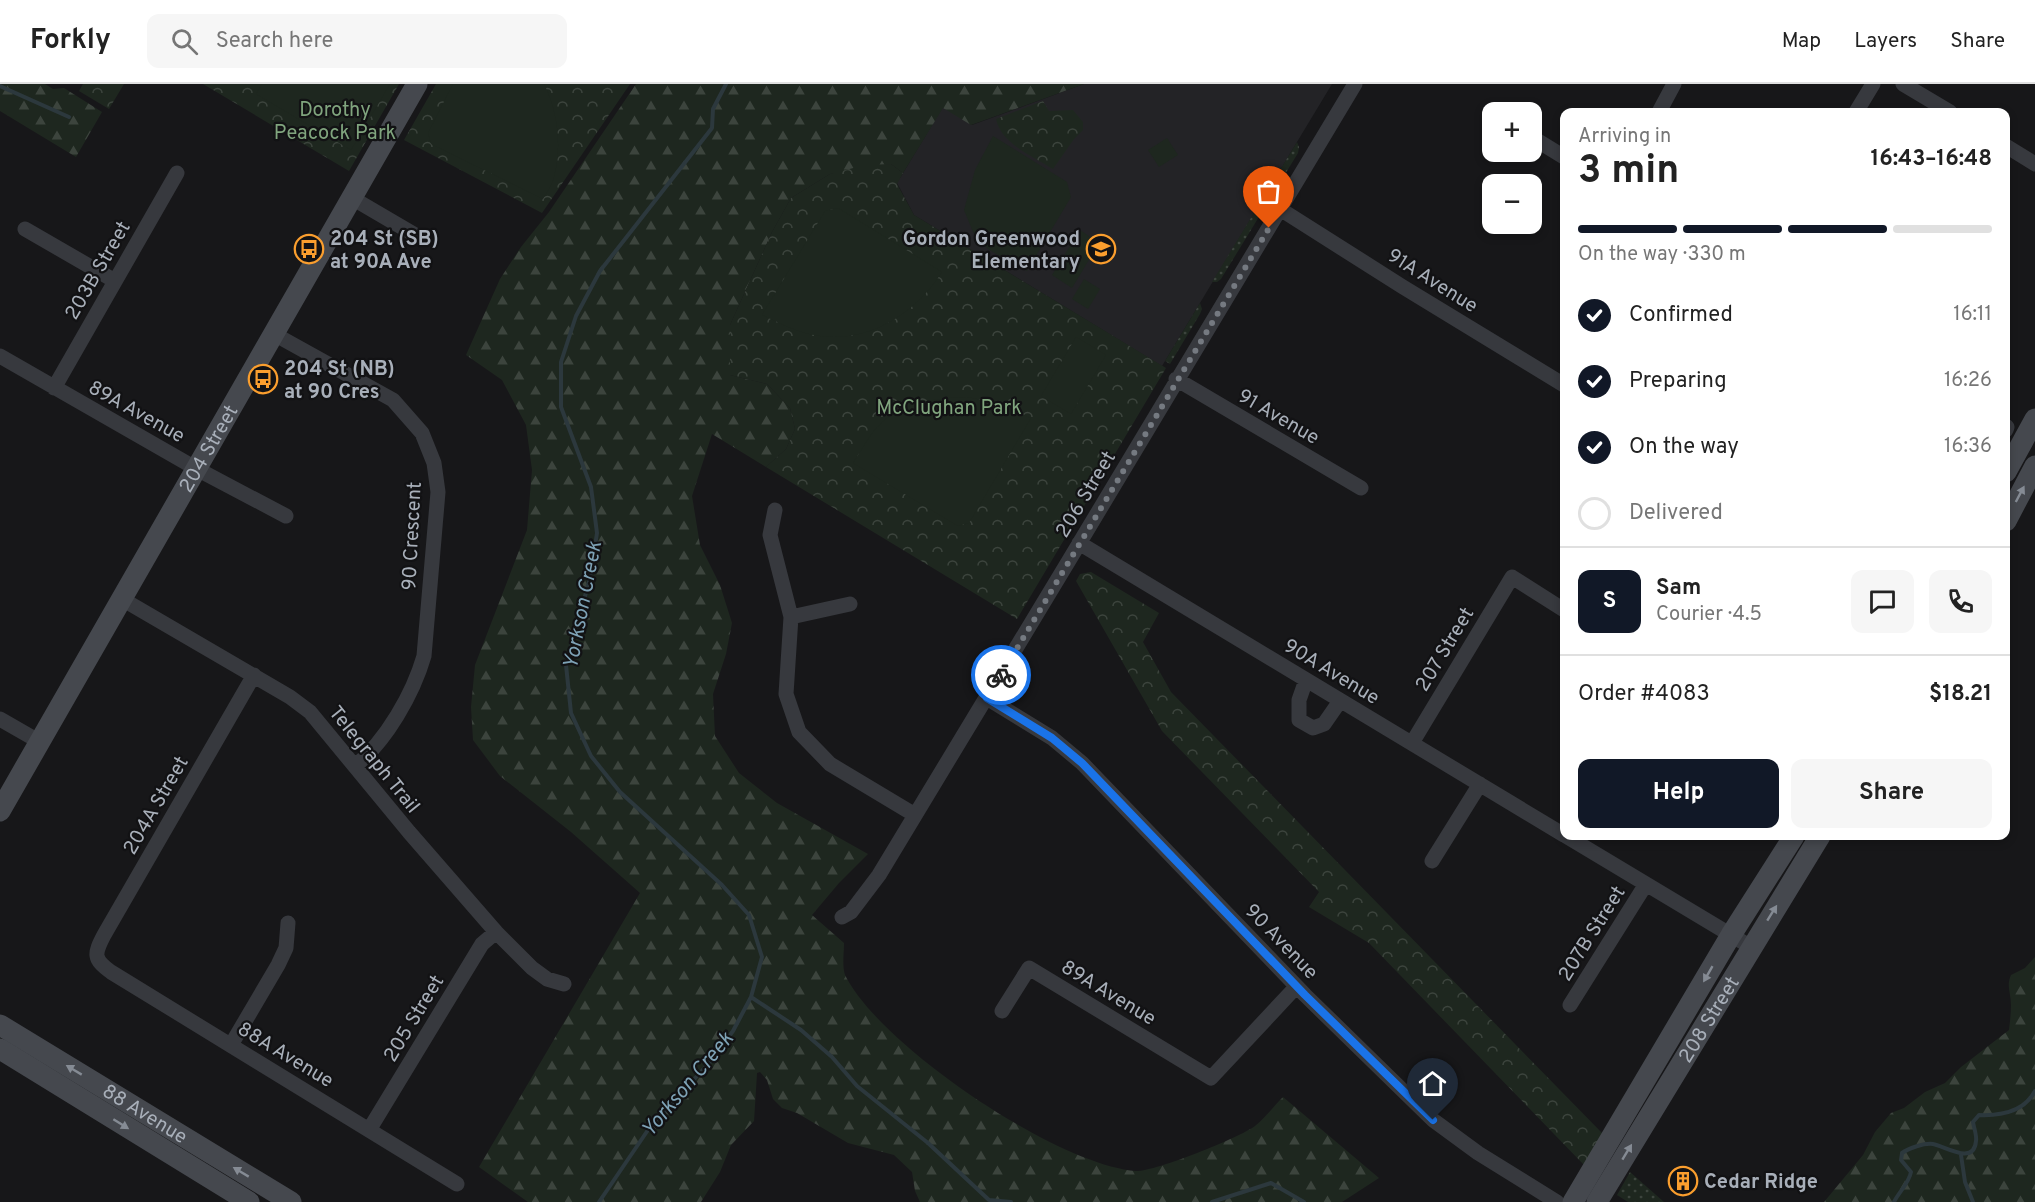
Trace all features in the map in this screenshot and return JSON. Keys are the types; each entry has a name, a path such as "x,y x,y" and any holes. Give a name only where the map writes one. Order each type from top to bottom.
{"main road":[{"name":"204 Street","path":"0,811 417,84"},
{"path":"2010,465 2035,419"},
{"path":"2010,513 2035,466"},
{"name":"208 Street","path":"1573,1202 1731,935 1791,840"},
{"name":"208 Street","path":"1597,1202 1818,840"},
{"name":"88 Avenue","path":"0,1024 291,1202"},
{"name":"88 Avenue","path":"0,1049 249,1202"}],"street":[{"name":"206 Street","path":"842,917 851,912 873,884 1355,84"},
{"path":"1661,108 1674,84"},
{"path":"1858,108 1873,84"},
{"path":"1903,84 1943,108"},
{"path":"1542,143 1560,155"},
{"path":"2010,148 2035,164"},
{"name":"203B Street","path":"54,388 177,173"},
{"path":"352,198 422,239"},
{"name":"91A Avenue","path":"1280,209 1402,287 1560,383"},
{"path":"26,229 115,281"},
{"name":"90 Crescent","path":"274,334 393,399 423,433 434,463 438,492 424,656 418,676 379,744 355,766"},
{"name":"89A Avenue","path":"0,356 196,468 286,516"},
{"name":"91 Avenue","path":"1176,379 1361,488"},
{"path":"775,510 770,536 791,617 786,694 799,732 830,764 915,815"},
{"name":"90A Avenue","path":"1079,543 1560,832"},
{"name":"207 Street","path":"1412,743 1512,577 1560,607"},
{"name":"Telegraph Trail","path":"122,599 254,675 310,712 409,832 496,932 532,968 547,979 564,984"},
{"path":"791,617 850,604"},
{"name":"204A Street","path":"96,957 96,951 104,935 254,675"},
{"path":"1306,680 1299,700 1299,720 1313,728 1324,724 1340,701"},
{"name":"90 Avenue","path":"987,698 1052,738 1077,758 1296,987 1441,1127 1557,1202"},
{"path":"0,719 40,742"},
{"path":"1432,861 1480,784"},
{"name":"90A Avenue","path":"1573,840 1751,947"},
{"name":"207B Street","path":"1570,1005 1646,884"},
{"path":"231,1045 286,948 288,923"},
{"name":"205 Street","path":"369,1130 482,944 496,932"},
{"name":"88A Avenue","path":"96,957 101,965 111,972 457,1184"},
{"name":"89A Avenue","path":"1002,1011 1029,968 1211,1078 1296,987"}],"shaded area":[{"name":"Gordon Greenwood Elementary","path":"1084,84 1332,84 1162,366 914,215 897,183 943,107 972,125"}],"green space":[{"path":"0,84 45,84 53,89 64,88 102,112 76,157 0,111"},
{"path":"83,84 124,84 109,109 79,91"},
{"name":"Dorothy Peacock Park","path":"203,84 399,84 349,171"},
{"path":"262,84 390,84 351,150 256,94"},
{"path":"436,84 630,84 542,213 404,140"},
{"path":"453,84 544,84 553,106 558,154 551,186 543,199 431,144 428,133"},
{"path":"636,84 1084,84 971,125 943,108 903,173 891,164 830,174 791,198 772,232 730,325 730,375 767,384 790,408 795,429 786,449 766,467 712,434 692,496 700,545 720,585 732,623 726,654 713,694 715,736 739,773 777,803 868,854 812,915 844,943 845,975 864,1004 894,1035 932,1067 974,1097 1018,1125 1062,1148 1102,1164 1136,1171 1177,1160 1215,1146 1246,1131 1259,1123 1283,1097 1379,1178 1342,1202 920,1202 915,1191 912,1172 894,1155 848,1143 797,1113 782,1108 773,1099 767,1080 760,1072 757,1073 754,1121 731,1145 720,1172 701,1202 528,1202 479,1167 640,893 571,832 500,776 473,740 471,707 475,665 527,530 532,470 526,425 502,380 466,355 500,279 521,247 549,212"},
{"path":"1043,101 1049,111 1073,110 1083,122 1083,130 1053,169 1027,154 1004,136 996,119"},
{"path":"993,136 1067,182 1071,197 1027,271 991,251 976,239 964,210 975,170"},
{"path":"1167,138 1178,155 1159,167 1148,150"},
{"path":"1297,142 1298,153 1221,279 1212,282"},
{"name":"McClughan Park","path":"891,164 903,173 897,184 914,215 1166,368 1017,619 766,467 786,449 795,429 790,408 767,384 730,375 730,325 772,232 791,198 830,174 865,165"},
{"path":"838,208 942,272 917,302 902,314 867,332 829,337 809,334 762,315 825,211"},
{"path":"1080,230 1099,243 1072,288 1052,275"},
{"path":"1084,279 1100,289 1088,309 1072,299"},
{"path":"1200,303 1202,309 1200,314 1170,364 1165,361"},
{"path":"1076,337 1106,355 1071,414 1041,396"},
{"path":"967,397 997,403 1031,418 969,523 958,526 853,463 877,428 896,412 915,404 946,398"},
{"path":"1091,572 1159,613 1143,642 1171,692 1603,1134 1584,1165 1369,943 1309,907 1319,892 1162,731 1076,581 1080,574"},
{"path":"2035,957 2035,1202 1824,1202 1863,1155 1875,1132 1891,1113 1904,1108 1925,1092 1945,1083 1961,1067 2009,1030 2011,975 2025,968"},
{"path":"1630,1172 1664,1202 1628,1202 1617,1195"}],"waterway":[{"name":"Yorkson Creek","path":"599,1202 650,1127 710,1062 733,1031 751,997 762,957 749,915 722,885 620,792 591,756 571,713 566,665 590,578 597,533 591,487 561,407 561,362 576,316 600,271 712,128 713,109 726,84"},
{"path":"0,86 69,117"},
{"path":"751,997 801,1030 832,1057 857,1086 928,1143 989,1200 1011,1202"},
{"path":"1894,1202 1911,1172 1901,1160 1902,1153 1917,1146 1929,1144 1958,1153 1970,1152 1974,1148 1976,1139 1973,1122 1979,1115 1995,1115 2011,1111 2025,1104 2035,1091"},
{"path":"1961,1155 1965,1182 1973,1202"},
{"path":"1212,1202 1271,1183 1304,1202"}],"way so far":[{"path":"1001,675 1176,379 1269,228"}],"place":[{"name":"204 St (SB) at 90A Ave","path":"309,249"},
{"name":"Gordon Greenwood Elementary","path":"1101,249"},
{"name":"204 St (NB) at 90 Cres","path":"263,379"},
{"name":"Cedar Ridge","path":"1683,1181"}],"route":[{"path":"1001,675 987,698 1052,738 1082,763 1305,995 1433,1120"}]}
